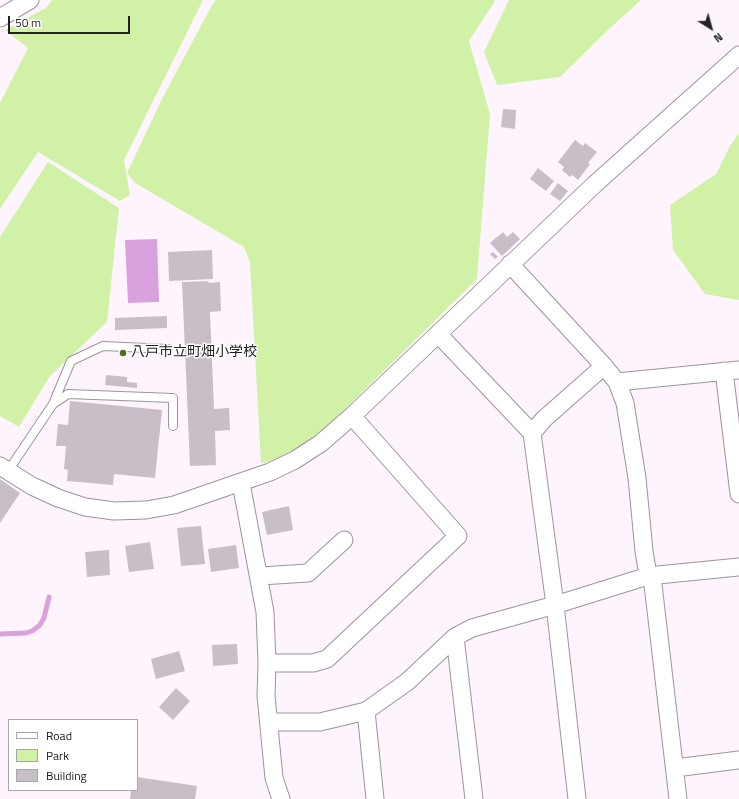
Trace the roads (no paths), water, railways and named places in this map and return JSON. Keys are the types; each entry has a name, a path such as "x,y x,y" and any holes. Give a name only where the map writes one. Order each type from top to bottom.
{"street":[{"path":"0,18 30,0"},
{"path":"4,468 32,486 58,498 85,507 114,511 146,510 174,505 241,483 270,472 295,460 321,443 352,416 595,184 739,54"},
{"path":"510,264 604,366 617,382 626,403 637,478 644,551 650,576 678,799"},
{"path":"438,334 532,433 555,605 577,799"},
{"path":"532,433 544,419 604,366"},
{"path":"617,382 732,370 739,494"},
{"path":"267,663 313,663 327,658 458,536 352,416"},
{"path":"241,483 260,576 265,612 267,663 266,696 274,778 281,799"},
{"path":"260,576 308,573 344,540"},
{"path":"269,722 320,722 366,711 408,682 455,637 472,628 650,576 739,567"},
{"path":"455,637 474,799"},
{"path":"366,711 375,799"},
{"path":"675,768 739,760"}],"lane":[{"path":"4,468 53,404 71,361 103,346 168,349"},
{"path":"53,404 68,394 173,398 172,426"}],"waterway":[{"path":"0,634 26,633 39,626 44,618 49,597"}],"place":[{"name":"八戸市立町畑小学校","path":"123,353"}]}
